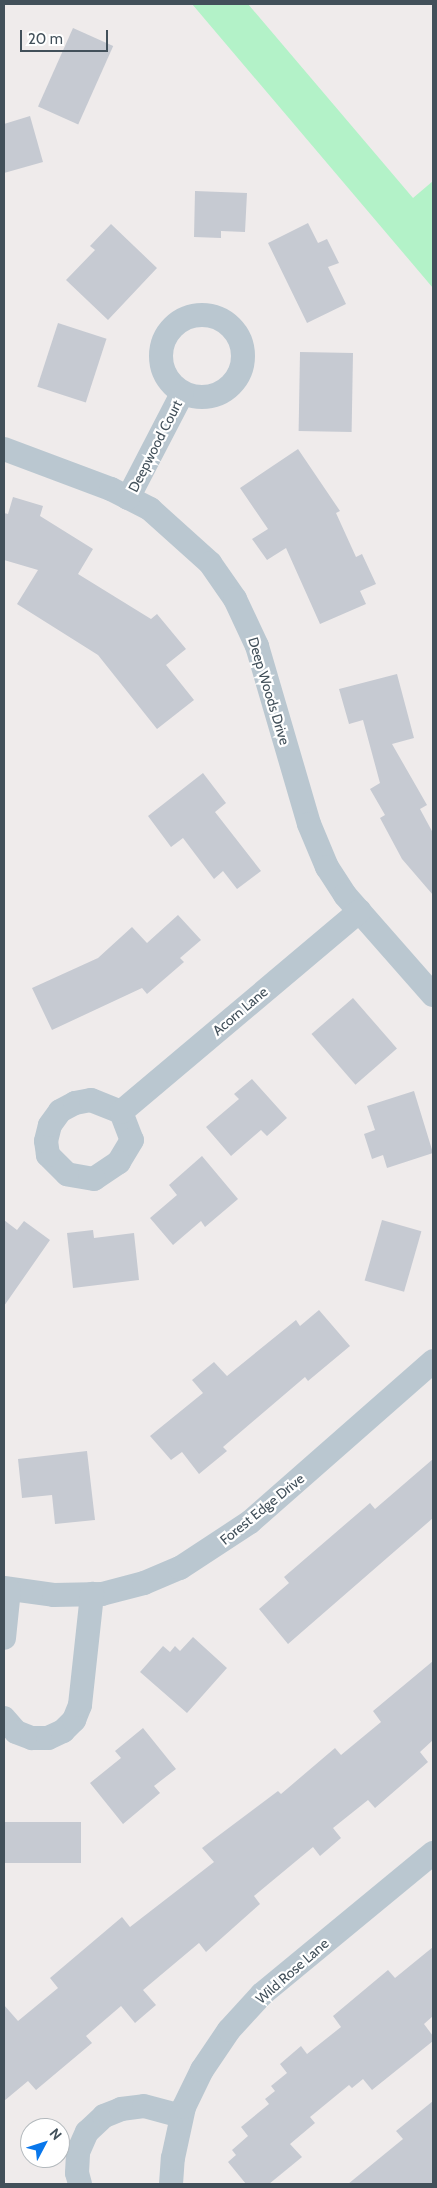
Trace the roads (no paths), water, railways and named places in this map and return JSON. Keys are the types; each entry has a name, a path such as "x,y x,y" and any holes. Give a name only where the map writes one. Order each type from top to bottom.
{"street":[{"name":"Deepwood Court","path":"128,498 182,394"},
{"name":"Deep Woods Drive","path":"4,449 128,498 150,510 181,534 210,563 235,599 257,646 309,824 327,866 360,912 433,995"},
{"name":"Acorn Lane","path":"121,1112 360,912"},
{"name":"Forest Edge Drive","path":"6,1589 54,1595 92,1594 144,1583 209,1551 250,1522 433,1361"},
{"path":"4,1638 6,1589"},
{"path":"4,1718 16,1732 32,1738 48,1738 63,1731 74,1720 80,1705 92,1594"},
{"name":"Wild Rose Lane","path":"171,2184 181,2116 202,2070 229,2030 262,1994 433,1853"},
{"path":"80,2184 77,2173 78,2152 87,2132 104,2116 121,2109 144,2106 181,2116"}]}
